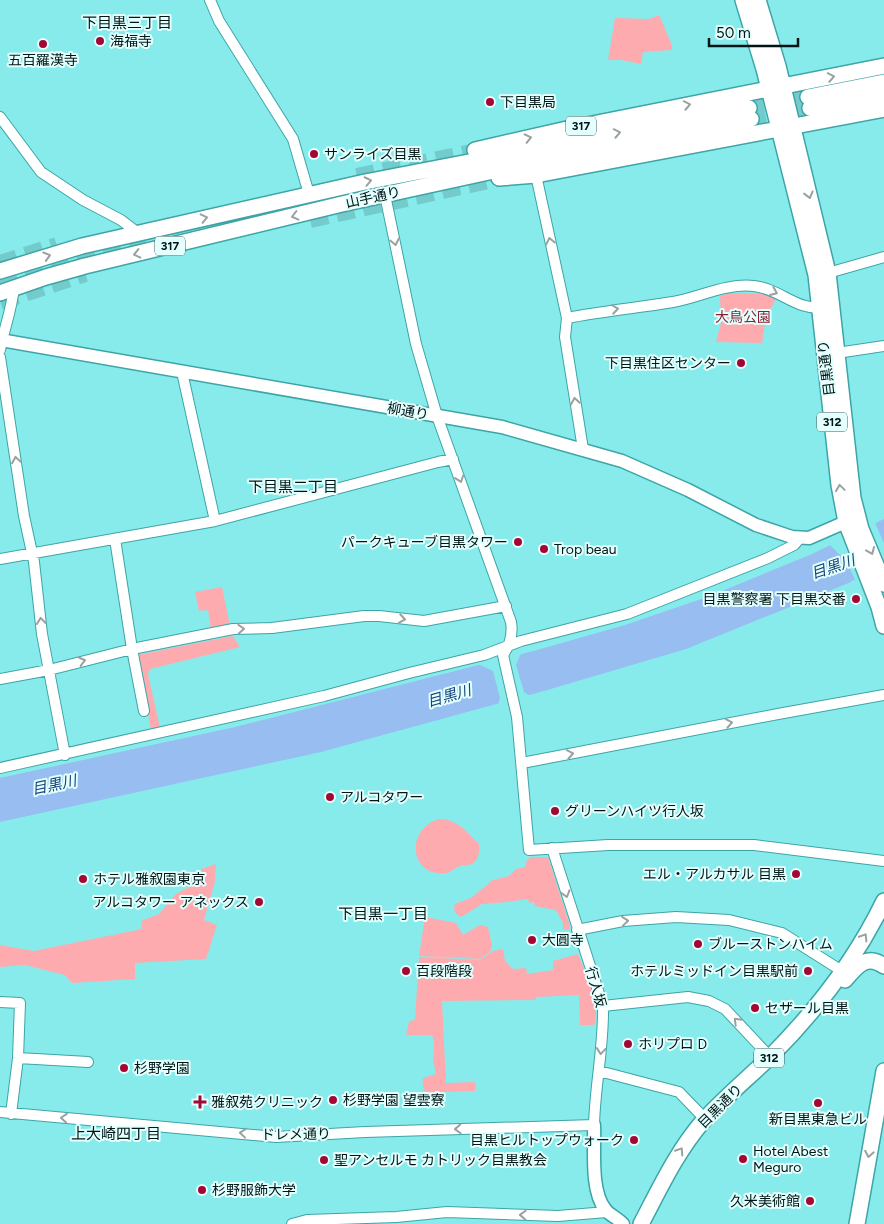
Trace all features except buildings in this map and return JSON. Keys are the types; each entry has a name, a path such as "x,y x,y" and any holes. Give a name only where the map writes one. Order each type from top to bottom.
{"main road":[{"name":"312","path":"743,0 764,69 776,87"},
{"name":"312","path":"758,0 775,55 776,87 786,128"},
{"name":"317","path":"397,175 459,154 549,133 884,66"},
{"path":"884,82 809,102 884,94"},
{"name":"317","path":"432,184 536,175 884,109"},
{"name":"山手通り","path":"0,271 82,246 397,175 750,113 432,184 85,266 0,293"},
{"name":"目黒通り","path":"786,128 797,148 828,273 825,308 839,485 877,579 884,626"},
{"name":"目黒通り","path":"786,128 788,166 837,353 854,526"},
{"name":"目黒通り","path":"640,1224 676,1158 705,1119 803,1023 842,971 875,920 884,901"},
{"path":"828,992 843,983 858,965 875,960 884,966"},
{"path":"857,1224 884,1071"}],"street":[{"path":"210,0 219,21 293,139 309,194"},
{"path":"0,116 41,172 83,200 121,220 138,233"},
{"path":"536,175 567,318 565,337 583,449"},
{"path":"385,195 416,344 437,416 506,606 512,630 506,651 522,763 529,850 608,845 754,845 884,861"},
{"path":"828,273 884,257"},
{"path":"567,318 673,302 727,287 753,286 768,289 795,303 825,308"},
{"path":"1,343 13,303 14,287"},
{"name":"柳通り","path":"1,343 182,372 502,428 622,461 688,490 756,525 781,535 800,538"},
{"path":"837,353 884,346"},
{"path":"0,357 24,516 32,554 42,634 65,755"},
{"path":"182,372 215,521"},
{"path":"0,559 215,521 453,459"},
{"path":"0,768 324,696 506,651 521,641 627,614 768,558 794,545 800,538 809,538 854,526"},
{"path":"115,539 132,649 144,711"},
{"path":"0,679 49,670 132,649 233,629 272,628 364,616 424,621 506,606"},
{"path":"522,763 778,714 884,696"},
{"name":"行人坂","path":"552,848 603,1006 604,1022 595,1098 594,1125"},
{"path":"577,930 623,921 676,916 729,920 782,932 842,971"},
{"path":"603,1006 688,997 709,1001 725,1009 770,1057"},
{"path":"0,1002 20,1003 18,1058 12,1114"},
{"path":"18,1058 88,1062"},
{"path":"599,1071 679,1092 705,1119"},
{"name":"ドレメ通り","path":"0,1112 224,1131 268,1137 594,1125"},
{"path":"594,1125 596,1188 599,1201 607,1212 617,1217 623,1224"},
{"path":"292,1224 307,1220 396,1217 447,1212 558,1216 607,1212"}],"green space":[{"path":"659,15 672,45 672,50 643,52 641,64 621,60 608,60 615,18 649,19"},
{"name":"大鳥公園","path":"730,293 769,294 776,299 766,317 762,343 716,342 721,323 720,296"},
{"path":"222,587 230,626 211,630 208,610 199,611 195,592"},
{"path":"233,636 240,647 150,669 148,674 160,728 151,730 137,655"},
{"path":"439,819 457,824 479,844 479,854 474,863 462,865 446,873 434,872 425,868 419,861 416,852 416,842 420,833 428,825"},
{"path":"530,857 548,857 570,926 569,930 563,929 563,923 556,910 535,906 534,902 529,903 528,899 482,904 461,917 456,913 454,910 455,904 471,898 493,880 509,876 516,869 525,867"},
{"path":"216,864 215,881 204,920 217,925 206,959 135,963 135,979 72,983 65,975 25,965 0,967 0,945 34,951 142,929 141,921 159,914 176,894 202,880 201,869"},
{"path":"425,917 456,923 463,935 480,925 488,927 492,946 490,952 480,959 419,956"},
{"path":"503,949 505,961 513,969 526,968 527,974 553,970 553,961 578,954 594,1000 596,1018 594,1025 580,1025 579,995 536,997 535,1000 442,1001 446,1083 474,1082 476,1084 475,1091 444,1092 430,1096 424,1090 423,1078 436,1074 433,1060 433,1037 431,1035 406,1035 409,1022 415,1019 419,957 480,960 493,951"}],"water":[{"name":"目黒川","path":"884,519 884,571 873,576 851,581 686,649 544,691 321,752 0,822 0,778 235,727 537,650 625,625 710,596 812,554"}],"pier":[{"path":"875,523 884,543 884,573 856,582 847,562 828,543"},
{"path":"522,651 516,665 524,692 530,696 498,704 500,698 493,671 476,663"}],"tunnel":[{"path":"784,93 884,74"},
{"path":"749,108 808,97"},
{"path":"751,119 810,108"},
{"path":"357,177 491,149"},
{"path":"310,219 502,177"},
{"path":"0,283 49,265 145,239"},
{"path":"0,264 57,246"},
{"path":"0,301 85,273"}],"place":[{"name":"海福寺","path":"100,41"},
{"name":"五百羅漢寺","path":"43,44"},
{"name":"下目黒局","path":"490,102"},
{"name":"サンライズ目黒","path":"314,154"},
{"name":"下目黒住区センター","path":"741,363"},
{"name":"パークキューブ目黒タワー","path":"518,542"},
{"name":"Trop beau","path":"544,549"},
{"name":"目黒警察署 下目黒交番","path":"856,599"},
{"name":"アルコタワー","path":"330,797"},
{"name":"グリーンハイツ行人坂","path":"555,811"},
{"name":"エル・アルカサル 目黒","path":"796,874"},
{"name":"ホテル雅叙園東京","path":"83,879"},
{"name":"アルコタワー アネックス","path":"259,902"},
{"name":"大圓寺","path":"532,940"},
{"name":"ブルーストンハイム","path":"698,944"},
{"name":"百段階段","path":"406,971"},
{"name":"ホテルミッドイン目黒駅前","path":"808,971"},
{"name":"セザール目黒","path":"755,1008"},
{"name":"ホリプロ D","path":"628,1044"},
{"name":"杉野学園","path":"124,1068"},
{"name":"杉野学園 望雲寮","path":"333,1100"},
{"name":"雅叙苑クリニック","path":"200,1102"},
{"name":"新目黒東急ビル","path":"818,1103"},
{"name":"目黒ヒルトップウォーク","path":"634,1140"},
{"name":"Hotel Abest Meguro","path":"743,1159"},
{"name":"聖アンセルモ カトリック目黒教会","path":"324,1160"},
{"name":"杉野服飾大学","path":"202,1190"},
{"name":"久米美術館","path":"810,1201"}],"district":[{"name":"下目黒三丁目","path":"127,23"},
{"name":"下目黒二丁目","path":"293,487"},
{"name":"下目黒一丁目","path":"383,914"},
{"name":"上大崎四丁目","path":"116,1134"}]}
